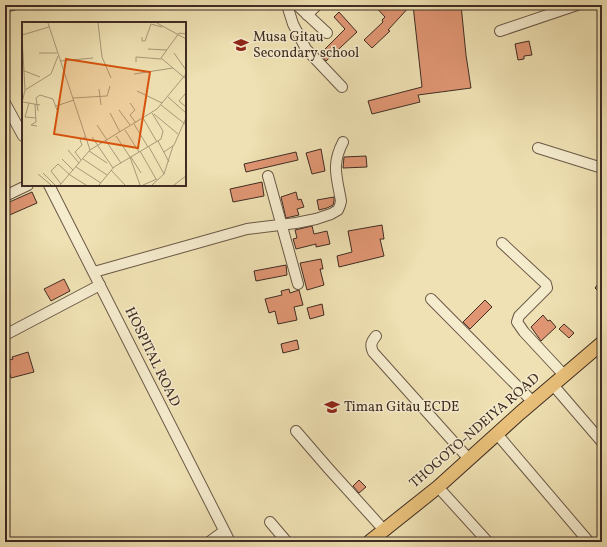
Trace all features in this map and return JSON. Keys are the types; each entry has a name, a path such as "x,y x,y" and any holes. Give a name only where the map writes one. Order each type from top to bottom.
{"main road":[{"name":"THOGOTO-NDEIYA ROAD","path":"376,538 602,343"}],"street":[{"path":"5,7 13,5"},
{"path":"287,5 306,49 342,87"},
{"path":"297,5 327,33"},
{"path":"307,15 317,5"},
{"path":"500,30 577,5"},
{"path":"5,103 22,134"},
{"path":"94,272 247,229 316,219 331,214 338,210 341,201 336,171 336,160 337,153 343,142"},
{"path":"538,148 602,168"},
{"path":"268,176 298,284"},
{"path":"5,196 26,186"},
{"name":"HOSPITAL ROAD","path":"50,186 230,542"},
{"path":"502,243 545,282 547,286 547,288 519,316 517,322 524,332 564,375"},
{"path":"5,335 100,285"},
{"path":"431,299 533,402"},
{"path":"376,336 371,342 373,352 468,458"},
{"path":"553,385 602,442"},
{"path":"296,431 328,468 376,538"},
{"path":"497,434 589,542"},
{"path":"438,486 488,542"},
{"path":"270,522 286,542"},
{"path":"209,542 224,531"}],"building":[{"path":"374,5 411,5 388,30 390,31 372,48 364,40 383,22 382,20 385,17"},
{"path":"413,5 461,5 471,88 418,95 420,102 372,114 368,101 422,87"},
{"path":"339,12 357,32 326,61 320,54 345,29 334,17"},
{"path":"529,41 532,55 524,56 524,59 518,60 515,44"},
{"path":"321,149 325,171 312,174 306,153"},
{"path":"296,152 298,160 246,172 244,164"},
{"path":"366,156 367,167 343,168 344,157"},
{"path":"262,182 264,196 233,202 230,189"},
{"path":"32,192 37,203 5,217 5,204"},
{"path":"296,192 298,200 301,199 304,207 297,209 299,215 286,218 281,197"},
{"path":"334,197 333,205 319,210 317,200"},
{"path":"382,225 384,239 380,239 384,256 339,267 337,256 352,252 348,231"},
{"path":"312,226 314,234 327,231 330,244 316,247 316,244 296,249 293,239 297,238 295,230"},
{"path":"321,259 323,269 320,269 324,285 307,290 300,263"},
{"path":"286,265 287,275 256,281 254,271"},
{"path":"64,279 70,291 51,301 44,289"},
{"path":"602,279 602,294 595,288"},
{"path":"289,289 290,293 299,290 303,305 294,307 297,320 278,324 275,311 269,313 265,299 282,295 281,291"},
{"path":"485,300 492,307 470,329 463,322"},
{"path":"322,304 324,315 310,319 307,308"},
{"path":"543,315 556,327 541,341 531,327"},
{"path":"564,324 574,333 569,338 559,329"},
{"path":"297,340 299,349 283,353 281,344"},
{"path":"28,352 34,372 11,378 6,361 13,359 12,357"},
{"path":"359,480 366,487 359,493 353,486"}],"place":[{"name":"Musa Gitau Secondary school","path":"241,45"},
{"name":"Timan Gitau ECDE","path":"332,407"}]}
